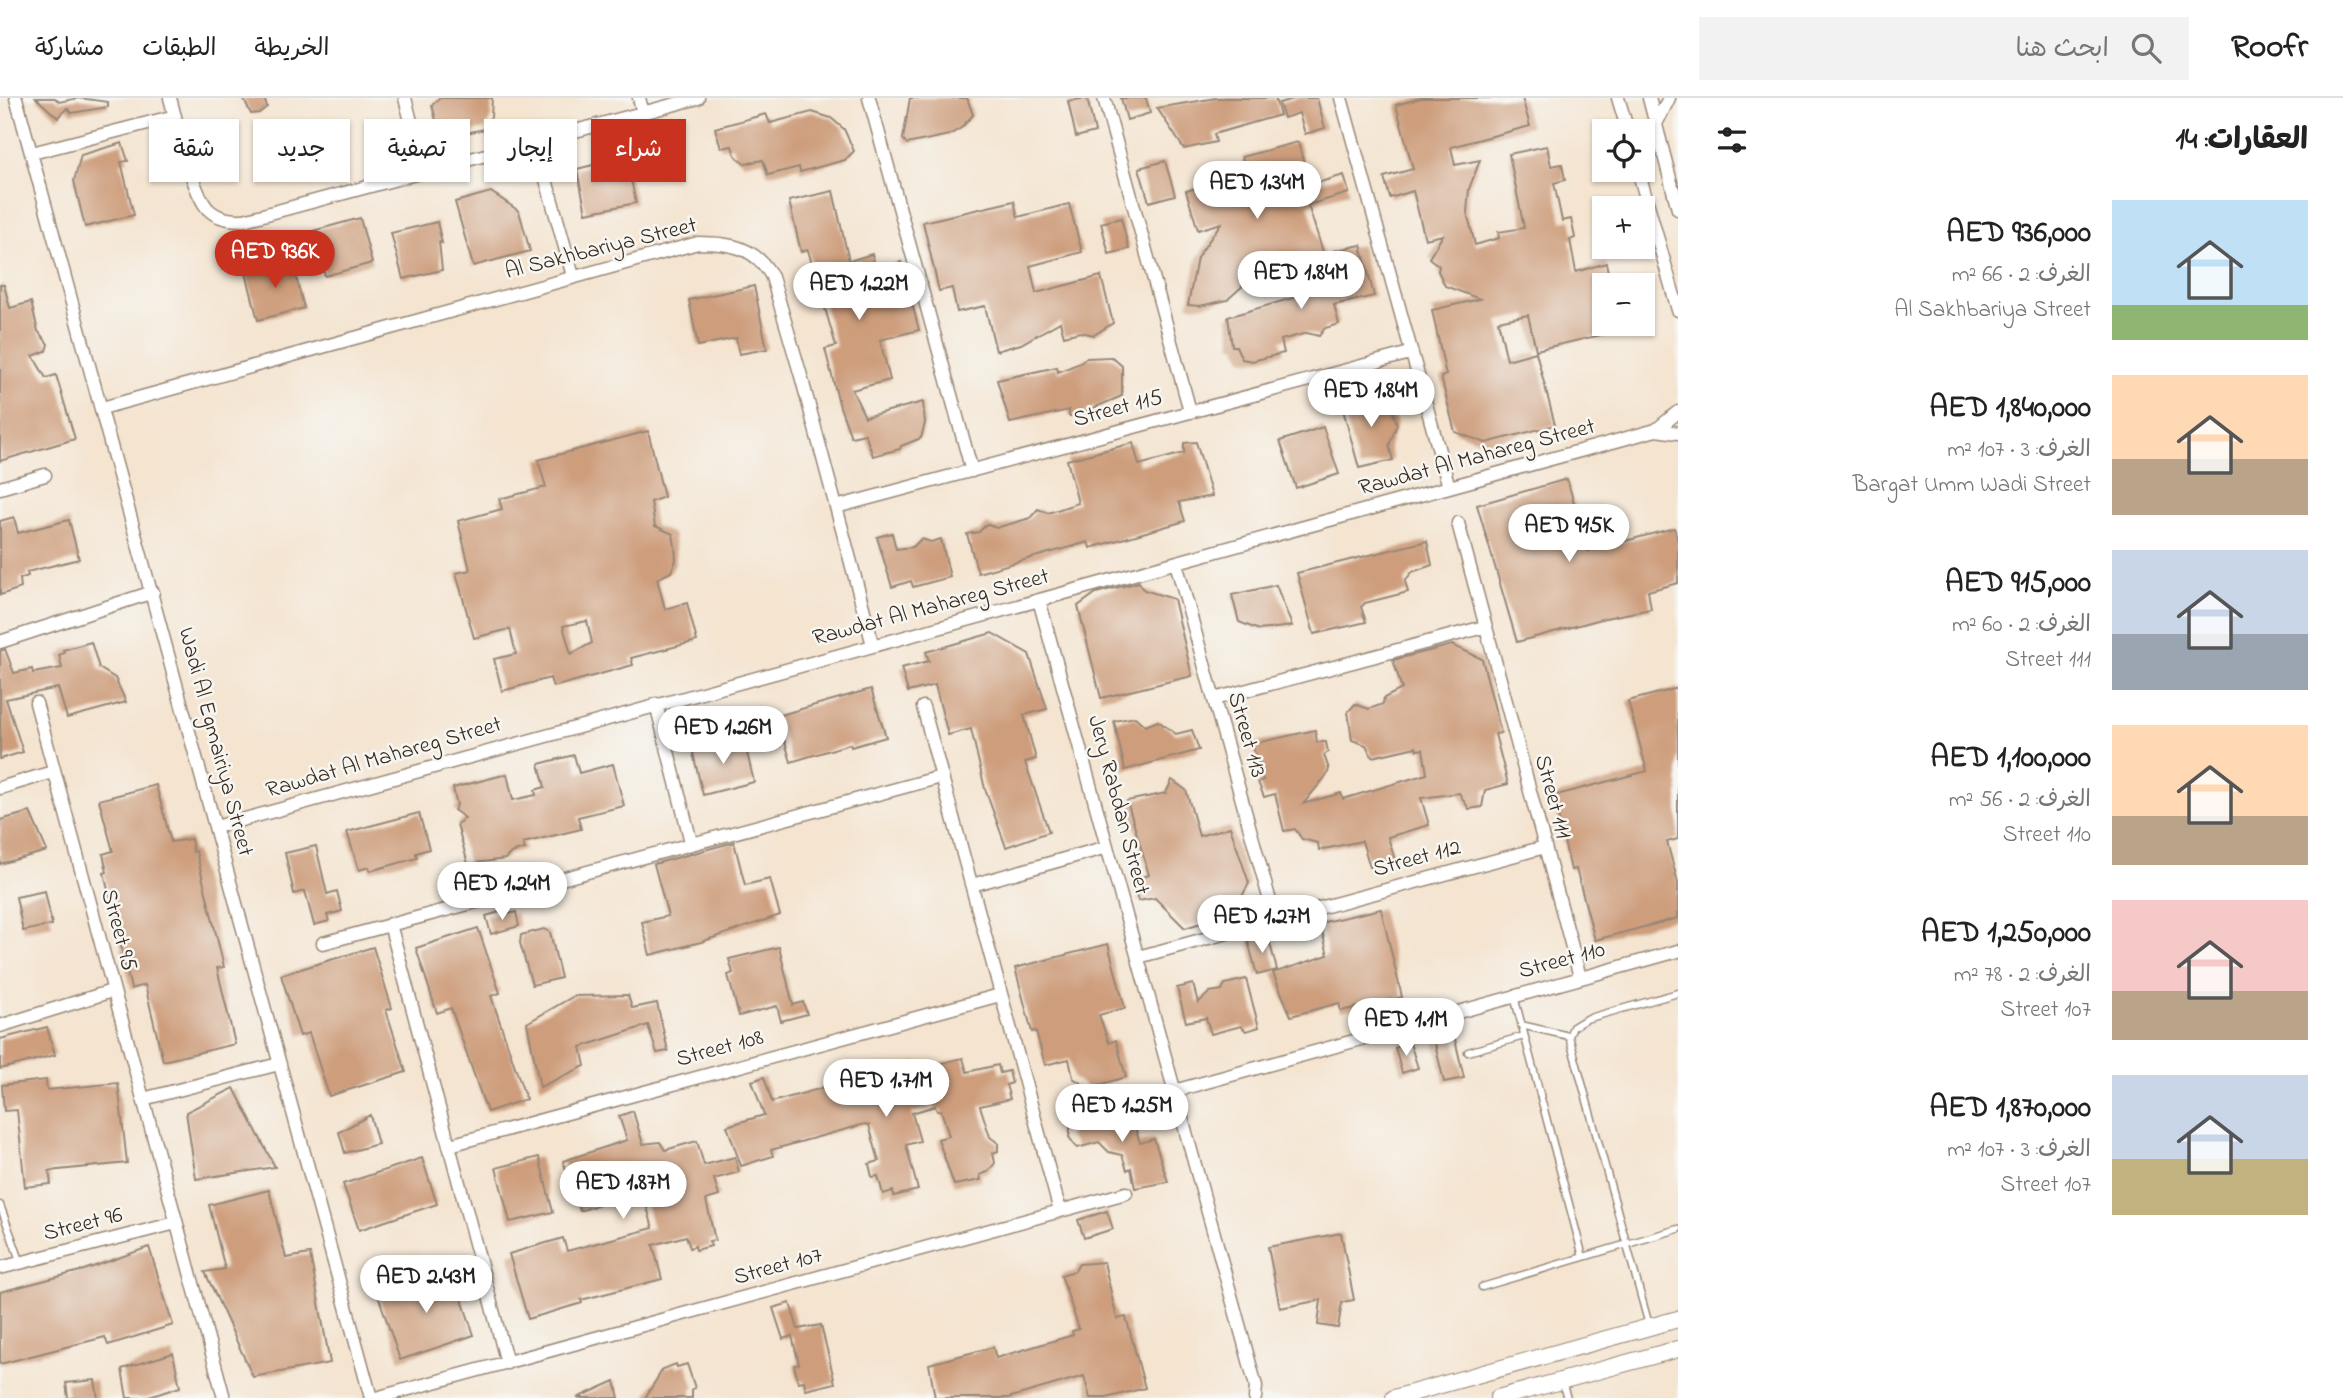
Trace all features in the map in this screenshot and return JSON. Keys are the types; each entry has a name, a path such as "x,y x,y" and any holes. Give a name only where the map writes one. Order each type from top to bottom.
{"street":[{"name":"Wadi Al Egmairiya Street","path":"16,98 153,592 279,1064 374,1398"},
{"path":"170,98 199,196 219,217 244,220 386,182"},
{"path":"405,98 410,119"},
{"path":"639,98 643,113"},
{"path":"577,132 698,98"},
{"path":"869,98 972,471"},
{"path":"1104,98 1190,411"},
{"path":"1340,98 1449,487"},
{"path":"1618,98 1624,119"},
{"path":"1648,98 1678,209"},
{"path":"1656,124 1669,98"},
{"path":"32,153 175,116"},
{"path":"547,182 573,276"},
{"path":"1641,182 1678,310"},
{"name":"Al Sakhbariya Street","path":"102,408 698,243 739,246 765,264 772,277 873,645"},
{"name":"Street 115","path":"836,508 1410,353"},
{"name":"Rawdat Al Mahareg Street","path":"1656,430 1678,412"},
{"name":"Rawdat Al Mahareg Street","path":"216,827 1656,430 1678,433"},
{"path":"0,488 45,475"},
{"name":"Street 111","path":"1458,523 1580,977"},
{"name":"Street 113","path":"1176,563 1275,919"},
{"path":"0,642 153,592"},
{"name":"Jery Rabdan Street","path":"1039,600 1256,1392 1268,1398"},
{"path":"1214,699 1484,627"},
{"name":"Street 95","path":"36,703 224,1398"},
{"path":"656,704 691,842"},
{"path":"923,707 1060,1211"},
{"path":"0,788 53,772"},
{"path":"323,943 941,777"},
{"path":"972,885 1107,847"},
{"name":"Street 112","path":"1138,957 1545,847"},
{"path":"390,923 507,1363"},
{"name":"Street 110","path":"1174,1091 1678,951"},
{"path":"0,1026 112,991"},
{"name":"Street 108","path":"450,1145 1000,995"},
{"path":"143,1100 279,1064"},
{"name":"Street 107","path":"374,1398 1126,1193"},
{"name":"Street 96","path":"0,1268 176,1223"},
{"path":"1394,1398 1678,1319"},
{"path":"1498,1398 1678,1349"}],"lane":[{"path":"1650,1327 1569,1036 1573,1027 1586,1019 1678,993"},
{"path":"1514,996 1583,1257"},
{"path":"1521,1025 1569,1036"},
{"path":"1468,1052 1524,1035"},
{"path":"0,1205 21,1263"},
{"path":"1482,1287 1678,1230"},
{"path":"1561,1381 1567,1398"}],"building":[{"path":"36,98 55,98 59,102 79,98 108,102 108,107 72,113 67,108 58,118"},
{"path":"243,98 264,98 267,107 259,113 251,114"},
{"path":"440,98 492,98 491,117 484,119 484,129 470,132 470,119 436,119 432,105"},
{"path":"910,98 967,98 973,115 961,128 949,135 907,144 903,139"},
{"path":"1087,98 1095,132 1076,137 1068,101"},
{"path":"1121,98 1146,98 1150,113 1127,120"},
{"path":"1216,98 1275,98 1280,115 1214,134 1216,142 1184,149 1157,108"},
{"path":"1297,98 1317,98 1325,128 1305,134 1299,113 1284,118 1279,103"},
{"path":"1421,98 1522,98 1530,126 1451,147 1455,165 1480,160 1469,189 1467,212 1475,245 1499,238 1498,232 1524,228 1509,154 1547,146 1551,166 1562,164 1565,180 1554,183 1562,221 1571,219 1575,238 1570,240 1576,272 1606,263 1608,273 1592,273 1592,336 1596,336 1536,350 1528,315 1498,321 1507,360 1536,352 1555,425 1486,443 1455,432 1441,377 1446,375 1432,310 1480,299 1445,286 1438,271 1439,266 1429,258 1443,235 1425,239 1413,191 1390,198 1384,177 1413,169 1396,105"},
{"path":"812,112 831,118 844,129 854,151 845,160 800,172 799,167 768,175 763,160 744,164 735,155 732,146 721,148 715,128 766,114 770,123"},
{"path":"1298,142 1310,185 1344,175 1349,193 1308,205 1325,258 1280,271 1277,259 1251,265 1245,284 1227,300 1200,306 1188,305 1197,258 1221,223 1198,230 1186,191 1246,174 1242,157"},
{"path":"122,143 128,161 121,162 134,215 85,227 74,181 81,155"},
{"path":"1165,161 1175,195 1149,202 1139,168"},
{"path":"591,166 591,182 632,182 636,203 586,213 577,169"},
{"path":"833,191 849,261 872,254 876,270 901,262 919,330 880,340 890,380 852,390 865,417 923,402 925,423 921,438 901,446 900,449 873,456 865,434 851,437 840,407 825,349 836,346 808,250 801,252 789,201"},
{"path":"491,192 519,211 530,251 473,266 455,202"},
{"path":"1014,201 1018,217 1069,204 1082,252 1030,266 1036,293 1101,276 1113,323 1094,335 1080,332 1064,336 1060,322 1021,344 996,351 985,306 957,312 952,288 939,291 923,222"},
{"path":"360,218 372,263 325,276 313,231"},
{"path":"1121,218 1129,249 1109,254 1101,223"},
{"path":"437,222 442,243 439,242 442,270 403,279 391,233"},
{"path":"1361,245 1374,296 1334,305 1339,324 1325,328 1319,336 1307,333 1281,340 1284,353 1252,361 1242,359 1236,346 1232,346 1228,317 1341,284 1333,251"},
{"path":"292,261 304,308 258,320 246,273"},
{"path":"0,285 4,285 10,308 31,302 38,331 48,344 46,351 33,356 46,378 56,375 75,439 0,461"},
{"path":"754,286 767,349 739,354 736,338 698,346 689,300"},
{"path":"1112,357 1122,366 1122,396 1086,411 1086,416 1069,416 1069,410 1010,423 997,380 1057,367 1058,372 1086,358"},
{"path":"1356,389 1365,401 1380,396 1389,401 1397,424 1389,446 1393,460 1359,468 1342,406 1355,403"},
{"path":"1323,427 1339,474 1296,488 1280,441"},
{"path":"648,431 664,497 651,502 655,526 673,534 676,560 671,572 657,579 665,609 687,603 697,641 631,658 633,665 553,687 550,678 502,691 494,659 516,654 510,629 474,638 456,573 470,570 458,521 502,509 499,499 546,487 538,460","holes":["587,621 592,643 571,654 563,626"]},
{"path":"1196,442 1212,496 1179,502 1185,521 1090,548 1088,542 978,573 967,534 979,532 987,524 996,528 1030,518 1038,509 1048,513 1078,503 1067,460 1133,443 1139,465 1184,453 1184,443"},
{"path":"1567,479 1588,551 1674,528 1678,542 1678,583 1648,591 1651,609 1605,618 1517,642 1477,505"},
{"path":"14,517 18,533 69,520 79,559 27,572 28,576 20,579 21,588 0,595 0,521"},
{"path":"892,533 896,549 913,547 921,539 931,542 941,539 950,577 913,587 911,581 892,587 877,537"},
{"path":"1427,541 1432,565 1412,572 1405,581 1408,592 1365,603 1361,607 1366,622 1314,634 1297,573"},
{"path":"1139,582 1144,590 1174,599 1192,676 1101,698 1078,606 1096,593"},
{"path":"1276,585 1292,626 1259,630 1239,622 1232,595"},
{"path":"992,633 1029,654 1047,709 1024,715 1036,759 1025,762 1049,832 1006,847 985,789 971,729 948,735 935,685 908,692 901,668 929,661 926,652"},
{"path":"91,642 99,668 115,678 126,702 67,718 58,688 6,699 23,752 0,759 0,651 5,649 14,673 32,669 33,673 62,668 59,655 64,653 63,650"},
{"path":"1452,645 1482,659 1501,733 1495,734 1508,784 1485,790 1482,807 1469,809 1459,793 1421,798 1429,825 1388,837 1395,860 1370,867 1362,841 1319,850 1318,843 1302,839 1295,829 1284,831 1275,794 1264,797 1258,782 1263,780 1252,744 1315,730 1317,742 1326,742 1328,752 1324,755 1329,769 1327,775 1303,804 1341,793 1343,799 1427,774 1423,749 1417,750 1416,747 1372,757 1366,745 1352,740 1348,712 1355,704 1369,709 1383,704 1384,698 1402,689 1393,660"},
{"path":"1678,688 1678,839 1667,842 1678,883 1678,918 1595,940 1576,869 1571,870 1553,796 1647,771 1628,701"},
{"path":"871,689 886,737 851,747 850,744 791,762 777,716"},
{"path":"1135,717 1145,726 1158,721 1176,734 1192,730 1199,750 1125,770 1114,721"},
{"path":"743,736 754,782 703,795 692,749"},
{"path":"574,755 579,773 613,764 624,806 578,817 581,829 523,843 525,849 511,853 505,859 468,864 457,824 465,818 454,810 457,805 453,788 507,774 513,800 536,795 535,790 545,787 539,764"},
{"path":"1172,780 1186,790 1199,836 1230,827 1249,883 1237,906 1208,915 1210,920 1185,928 1155,898 1138,901 1132,880 1149,875 1127,801 1166,793"},
{"path":"156,785 171,842 191,839 193,852 196,851 224,967 217,968 235,1044 163,1061 145,985 131,989 104,873 107,872 103,854 113,851 99,800"},
{"path":"30,812 47,851 0,864 0,820"},
{"path":"419,813 429,849 416,853 417,858 370,871 369,867 359,870 347,832"},
{"path":"734,842 745,885 770,879 780,915 701,942 650,955 642,922 668,916 654,864"},
{"path":"316,846 327,894 337,891 342,911 327,915 329,921 314,925 305,891 294,894 285,853"},
{"path":"45,891 52,925 23,931 16,897"},
{"path":"1381,909 1402,997 1341,1011 1339,1003 1291,1016 1273,973 1328,955 1320,923"},
{"path":"507,910 509,914 516,912 519,926 491,934 486,916"},
{"path":"478,928 500,993 491,996 526,1099 487,1112 451,1008 437,1013 416,948"},
{"path":"544,929 550,932 561,978 532,985 520,943 521,935"},
{"path":"1268,936 1277,970 1257,975 1248,941"},
{"path":"1108,944 1125,1008 1099,1015 1109,1043 1116,1040 1126,1077 1088,1088 1073,1078 1069,1059 1045,1065 1036,1031 1032,1032 1015,968"},
{"path":"373,947 392,1008 386,1010 406,1072 329,1096 309,1033 300,1036 281,975"},
{"path":"779,947 793,1005 803,1002 807,1014 781,1021 777,1006 739,1016 728,975 733,973 729,959"},
{"path":"1246,979 1259,1027 1246,1031 1241,1026 1211,1034 1206,1018 1186,1022 1177,988 1193,984 1198,1003 1210,992 1222,990 1225,984"},
{"path":"628,995 632,1008 657,1003 668,1051 657,1053 648,1025 581,1047 585,1066 540,1087 527,1023 574,996"},
{"path":"47,1027 55,1055 0,1069 0,1039"},
{"path":"1454,1035 1464,1078 1444,1082 1434,1040"},
{"path":"1410,1043 1418,1068 1402,1073 1395,1048"},
{"path":"963,1058 967,1072 998,1065 1000,1073 1009,1071 1012,1083 1006,1085 1010,1099 980,1106 990,1137 998,1143 998,1151 993,1153 995,1163 988,1172 980,1175 981,1180 954,1185 938,1139 949,1136 941,1110 937,1111 935,1106 912,1113 920,1141 906,1145 918,1190 894,1196 893,1191 883,1194 878,1176 872,1177 869,1164 879,1161 869,1125 865,1124 771,1150 773,1156 741,1166 727,1126 764,1115 752,1081 764,1077 772,1102 916,1062 918,1069"},
{"path":"46,1080 47,1090 118,1083 127,1163 49,1171 51,1184 25,1187 17,1110 4,1111 2,1085"},
{"path":"234,1088 275,1167 196,1179 186,1112"},
{"path":"1116,1105 1129,1106 1137,1111 1138,1120 1134,1124 1140,1143 1154,1139 1168,1182 1135,1188 1131,1168 1127,1170 1122,1155 1109,1152 1099,1142 1077,1148 1069,1137 1071,1121 1091,1115 1093,1120 1115,1114"},
{"path":"633,1111 643,1144 660,1142 665,1150 697,1141 704,1165 735,1157 739,1172 714,1179 719,1196 706,1200 715,1240 709,1241 711,1246 696,1250 695,1246 690,1248 686,1236 653,1245 662,1279 581,1300 582,1303 528,1319 509,1254 563,1238 567,1251 653,1228 642,1190 580,1211 563,1161 627,1140 619,1116"},
{"path":"370,1115 378,1144 345,1153 339,1132"},
{"path":"539,1157 553,1212 510,1222 496,1168"},
{"path":"422,1158 437,1204 359,1230 343,1184"},
{"path":"269,1190 286,1258 310,1254 330,1363 253,1377 205,1272 225,1269 209,1205"},
{"path":"1107,1211 1113,1229 1084,1238 1078,1220"},
{"path":"1341,1233 1354,1300 1342,1302 1338,1328 1318,1325 1321,1300 1280,1308 1268,1247"},
{"path":"149,1247 173,1325 108,1345 105,1337 0,1364 0,1292 84,1270"},
{"path":"1104,1262 1117,1319 1126,1317 1145,1388 1106,1398 1090,1398 1084,1376 1008,1398 935,1398 929,1364 993,1347 996,1358 1073,1335 1072,1331 1079,1329 1061,1275 1075,1271 1079,1264"},
{"path":"452,1270 474,1335 400,1360 378,1295"},
{"path":"790,1303 798,1329 821,1325 835,1383 806,1390 804,1381 798,1382 794,1365 799,1364 792,1336 783,1339 773,1308"},
{"path":"173,1353 180,1387 146,1398 127,1398 122,1369"},
{"path":"676,1364 677,1367 687,1364 695,1388 692,1389 692,1398 645,1398 663,1369"},
{"path":"95,1380 98,1398 68,1398 66,1383"},
{"path":"615,1381 619,1398 577,1398"}]}
